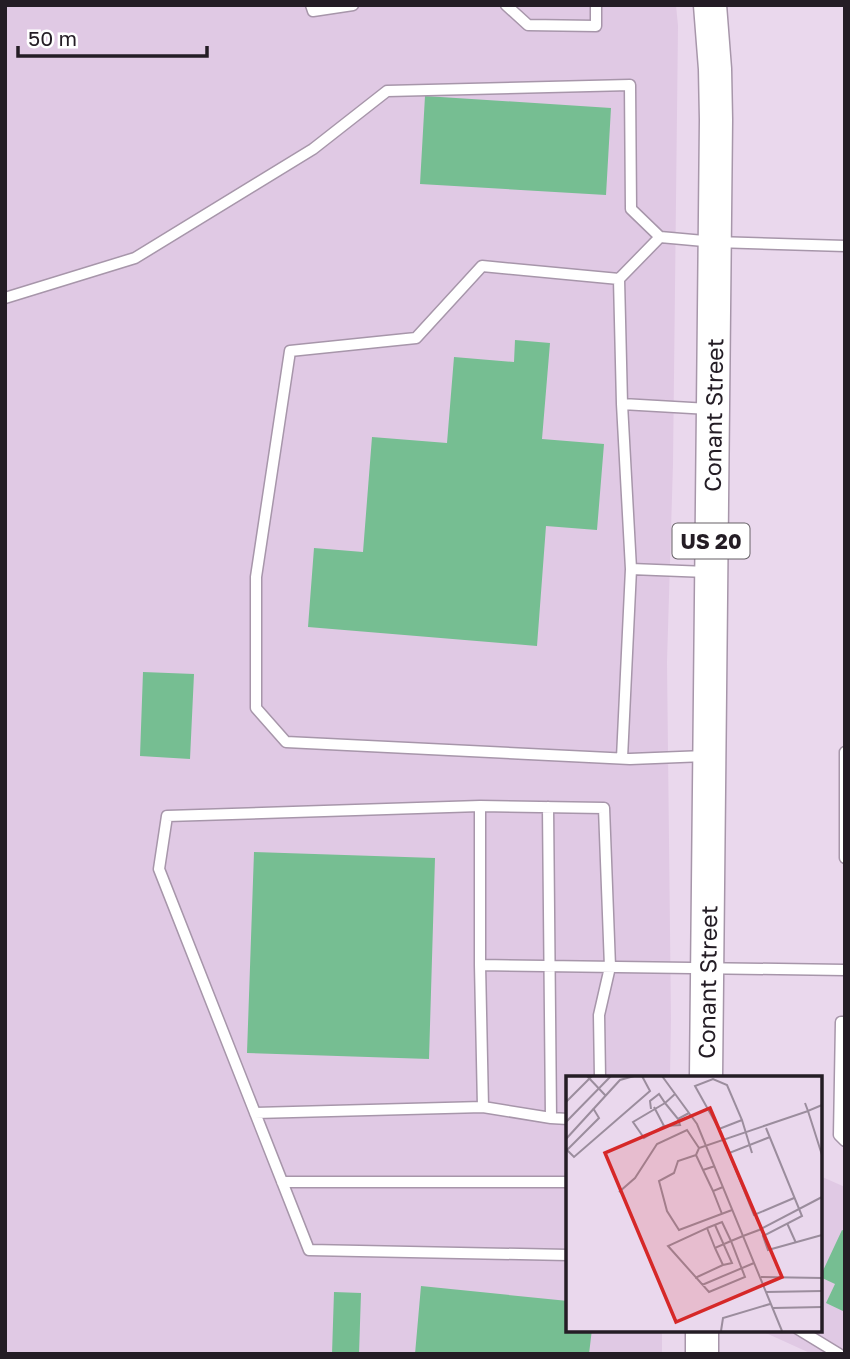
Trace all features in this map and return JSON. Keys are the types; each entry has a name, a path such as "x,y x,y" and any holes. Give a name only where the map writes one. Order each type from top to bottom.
{"main road":[{"name":"Conant Street","path":"706,1076 715,242 715,69 710,5"},
{"path":"702,1331 702,1354"}],"lane":[{"path":"311,5 313,11 353,5"},
{"path":"506,5 528,25 596,26 596,5"},
{"path":"5,298 135,258 313,149 387,91 630,85 631,209 660,237 715,242 845,246"},
{"path":"622,758 631,569 622,404 619,279 660,237"},
{"path":"619,279 482,266 416,338 290,351 256,577 256,708 286,742 622,758 709,755"},
{"path":"622,404 713,409"},
{"path":"631,569 711,573"},
{"path":"845,752 845,858"},
{"path":"480,806 483,1107"},
{"path":"566,1255 309,1250 159,869 167,816 480,806 604,808 610,967 599,1015 600,1076"},
{"path":"548,807 551,1118"},
{"path":"480,965 845,970"},
{"path":"845,1022 841,1022 839,1135 845,1140"},
{"path":"255,1113 483,1107 566,1119"},
{"path":"282,1182 566,1182"},
{"path":"800,1331 839,1354"}],"shaded area":[{"path":"5,5 676,5 678,26 673,464 667,662 670,1076 566,1076 566,1331 662,1331 662,1354 5,1354"},
{"path":"822,1177 845,1187 845,1354 812,1354 761,1331 822,1331"}],"building":[{"path":"425,96 611,108 606,195 420,184"},
{"path":"515,340 550,343 542,439 604,444 597,530 546,526 537,646 308,627 314,548 363,552 372,437 447,443 454,357 514,362"},
{"path":"143,672 194,674 190,759 140,756"},
{"path":"254,852 435,858 429,1059 247,1053"},
{"path":"842,1230 845,1231 845,1312 826,1303 835,1284 822,1278"},
{"path":"421,1286 566,1301 566,1331 592,1331 589,1354 415,1354"},
{"path":"334,1292 361,1293 359,1354 332,1354"}]}
